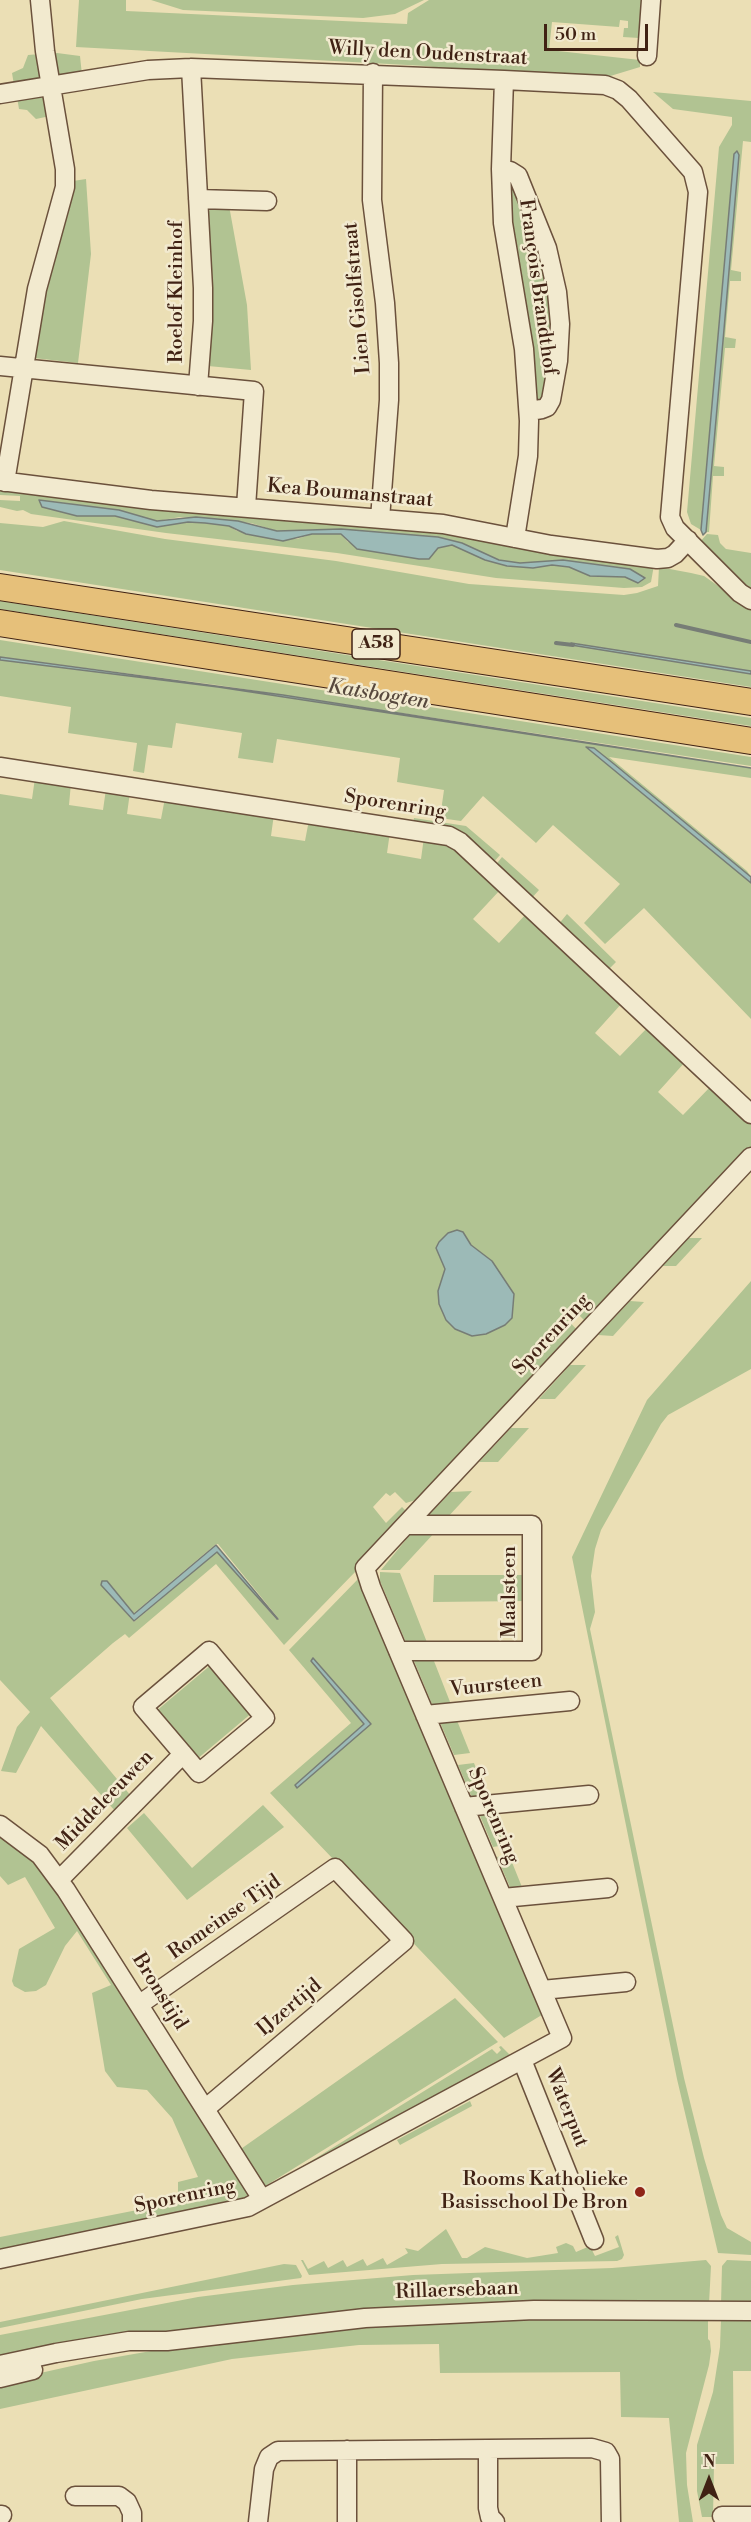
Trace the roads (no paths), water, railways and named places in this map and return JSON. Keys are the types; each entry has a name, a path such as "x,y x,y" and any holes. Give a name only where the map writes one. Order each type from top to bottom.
{"highway":[{"name":"A58","path":"0,587 751,702"},
{"name":"A58","path":"0,623 751,741"}],"street":[{"path":"3,481 44,255 64,187 65,169 50,85 40,0"},
{"path":"647,56 651,0"},
{"name":"Willy den Oudenstraat","path":"0,94 148,70 191,68 373,73 605,86 618,90 629,99 693,172 698,192 669,506 670,517 675,528 740,593 751,600"},
{"name":"Roelof Kleinhof","path":"191,68 203,321 198,386"},
{"name":"Lien Gisolfstraat","path":"373,73 372,200 385,303 389,363 389,400 380,519"},
{"name":"François Brandthof","path":"504,80 501,169 503,223 524,349 529,411 528,456 515,538"},
{"name":"François Brandthof","path":"501,169 518,176 547,248 557,292 560,324 558,361 551,400 542,410 529,411"},
{"name":"Roelof Kleinhof","path":"198,199 267,201"},
{"name":"Roelof Kleinhof","path":"0,366 22,370 254,391 246,507"},
{"name":"Kea Boumanstraat","path":"3,481 116,496 443,524 515,538 657,559 668,558 675,554 688,540"},
{"name":"Sporenring","path":"0,767 449,836 460,842 751,1114"},
{"name":"Sporenring","path":"0,2259 248,2207 562,2038 371,1587 365,1568 751,1157"},
{"name":"Maalsteen","path":"398,1651 532,1650 532,1525 406,1525"},
{"name":"Middeleeuwen","path":"209,1651 265,1718 199,1773 183,1754 143,1707 209,1651"},
{"name":"Vuursteen","path":"425,1715 570,1701"},
{"name":"Middeleeuwen","path":"59,1880 183,1754"},
{"path":"464,1807 589,1795"},
{"name":"Bronstijd","path":"0,1825 40,1855 59,1880 262,2199"},
{"name":"IJzertijd","path":"205,2109 404,1941 335,1868"},
{"name":"Romeinse Tijd","path":"140,2004 335,1868"},
{"path":"503,1898 608,1888"},
{"path":"542,1990 626,1982"},
{"name":"Waterput","path":"522,2060 594,2240"},
{"name":"Rillaersebaan","path":"0,2365 129,2341 167,2341 288,2325 441,2313 534,2310 751,2311"},
{"name":"Rillaersebaan","path":"0,2379 56,2364 136,2350 167,2341"},
{"path":"258,2522 264,2469 269,2457 278,2451 592,2448 606,2452 610,2459 611,2522"},
{"path":"488,2449 488,2508 490,2517 495,2522"},
{"path":"347,2450 347,2522"},
{"path":"75,2496 119,2496 127,2502 132,2513 132,2522"},
{"path":"722,2516 751,2516"}],"water":[{"path":"737,151 739,155 723,341 706,532 703,535 701,530 734,154"},
{"path":"39,500 119,510 157,521 196,517 238,521 277,531 341,529 438,537 462,543 499,560 520,563 563,560 630,569 645,578 638,583 625,577 590,576 569,567 507,566 485,560 452,545 438,548 429,559 419,559 357,549 341,534 312,534 283,541 246,534 229,526 205,523 188,522 157,527 115,516 77,516 42,507"},
{"path":"571,643 751,671 751,674 571,645"},
{"path":"0,657 283,695 751,768 218,687 0,660"},
{"path":"586,747 594,748 614,764 751,877 751,883"},
{"path":"457,1230 463,1232 471,1245 492,1261 514,1294 512,1318 505,1325 486,1334 472,1336 455,1329 446,1320 439,1304 438,1291 445,1269 436,1248 448,1233"},
{"path":"216,1545 278,1619 217,1552 134,1621 101,1585 102,1581 107,1581 134,1614"},
{"path":"313,1658 371,1724 297,1788 295,1785 364,1724 311,1661"}],"waterway":[{"path":"676,625 751,642"},
{"path":"556,643 573,645"}],"place":[{"name":"Rooms Katholieke Basisschool De Bron","path":"640,2192"}],"water label":[{"name":"Katsbogten","path":"378,695"}]}
